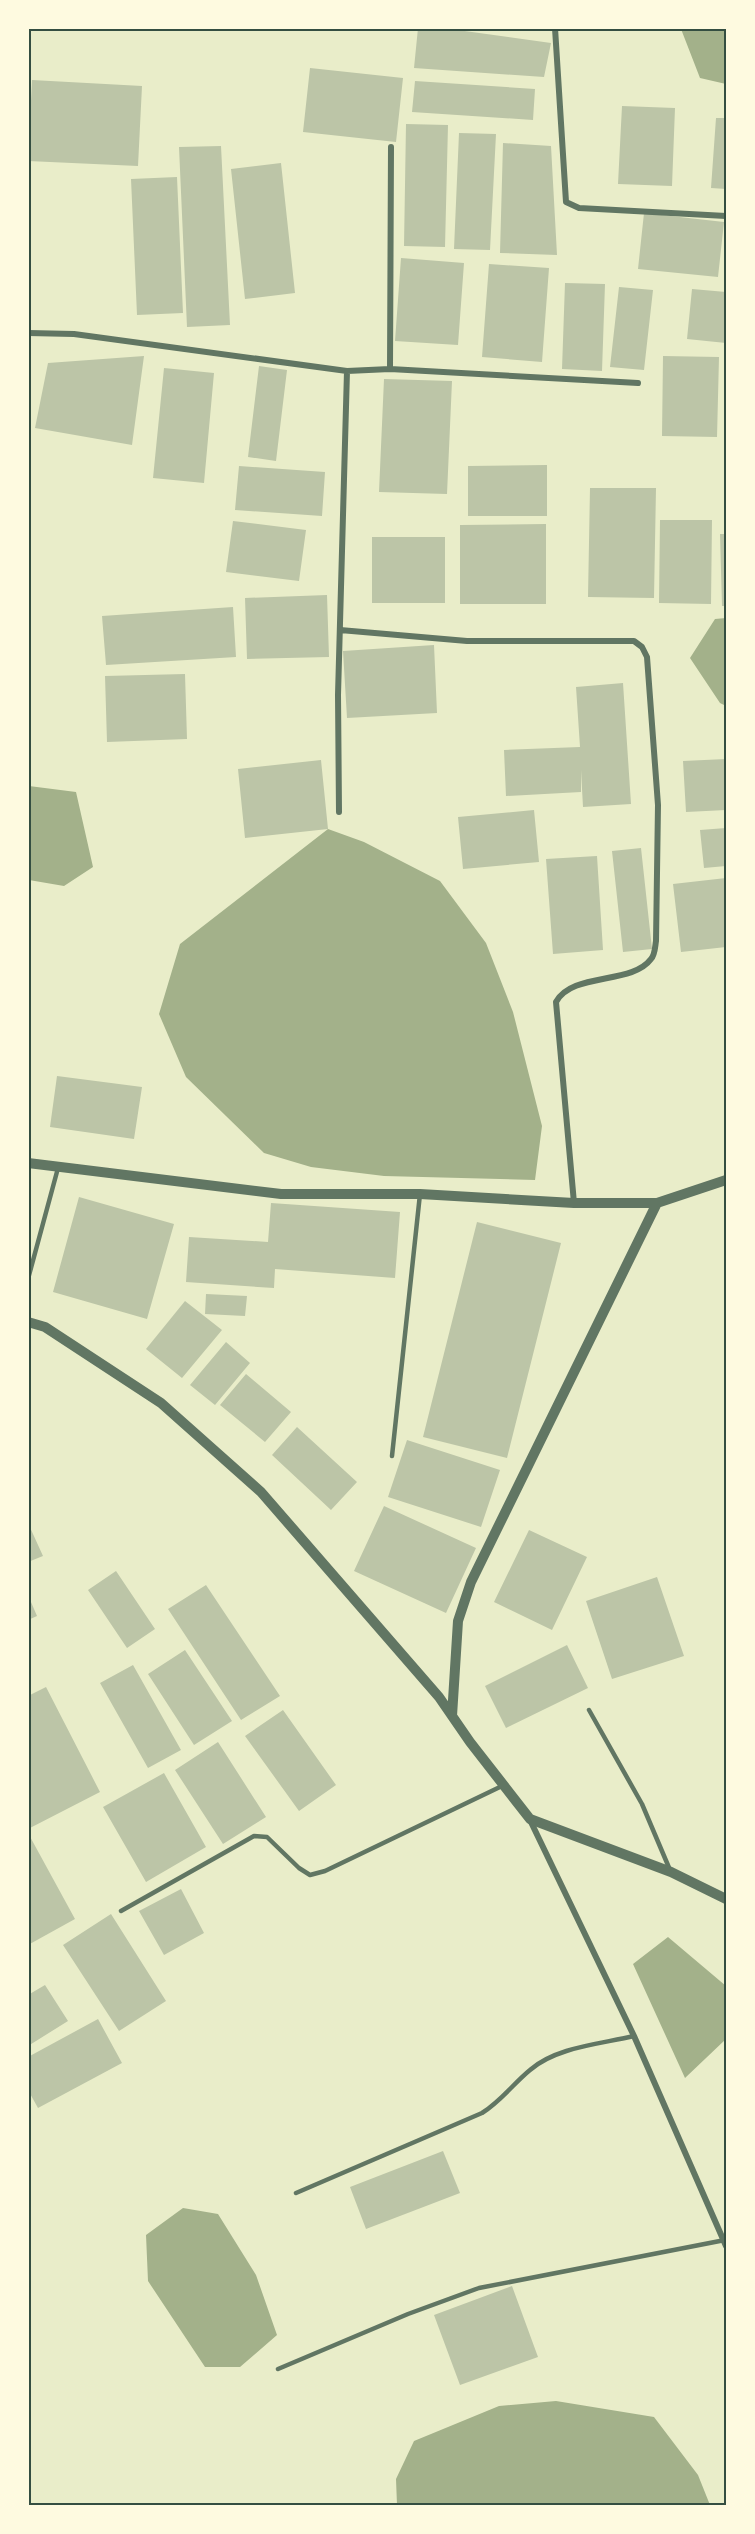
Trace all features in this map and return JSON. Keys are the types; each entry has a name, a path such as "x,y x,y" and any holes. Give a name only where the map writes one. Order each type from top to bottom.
{"street":[{"path":"555,28 566,202 579,208 726,216"},
{"path":"390,369 391,147"},
{"path":"28,333 74,334 347,371 390,369 638,383"},
{"path":"339,812 340,630 347,371"},
{"path":"340,630 467,640 634,641 642,647 647,657 658,805 656,941 652,958 642,968 573,988 561,993 556,1002 574,1203"},
{"path":"28,1163 281,1194 420,1194 574,1203 657,1203 726,1180"},
{"path":"452,1716 458,1621 471,1582 657,1203"},
{"path":"28,1322 45,1328 161,1403 261,1492 431,1688 530,1820 634,2036 726,2243"},
{"path":"530,1820 671,1872 726,1899"}],"lane":[{"path":"28,1279 58,1168"},
{"path":"392,1456 420,1194"},
{"path":"589,1710 642,1804 671,1872"},
{"path":"121,1911 254,1836 267,1837 299,1868 310,1875 324,1871 504,1786"},
{"path":"296,2193 482,2113 500,2101 530,2069 550,2057 634,2036"},
{"path":"278,2369 408,2314 479,2288 726,2243"}],"shaded area":[{"path":"681,29 726,29 726,84 700,78"},
{"path":"726,618 726,706 720,703 690,658 715,619"},
{"path":"29,786 76,792 93,867 64,886 29,880"},
{"path":"328,829 364,842 440,881 486,943 513,1012 542,1126 535,1180 384,1176 311,1167 264,1153 186,1077 159,1014 180,944"},
{"path":"668,1937 726,1986 726,2039 685,2078 633,1964"},
{"path":"183,2208 218,2214 256,2275 277,2335 240,2367 205,2367 148,2281 146,2235"},
{"path":"556,2401 654,2417 698,2475 710,2505 397,2505 396,2479 414,2441 499,2406"}],"building":[{"path":"418,28 443,28 551,43 544,77 414,68"},
{"path":"310,68 403,78 396,142 303,132"},
{"path":"32,80 142,86 138,166 28,161"},
{"path":"415,81 535,89 533,120 412,112"},
{"path":"622,106 675,108 672,186 618,184"},
{"path":"716,118 726,118 726,189 711,188"},
{"path":"406,124 448,125 445,247 404,246"},
{"path":"459,133 496,134 490,250 454,249"},
{"path":"503,143 551,146 557,255 500,253"},
{"path":"221,146 230,325 187,327 179,147"},
{"path":"281,163 295,293 245,299 231,169"},
{"path":"177,177 183,313 137,315 131,179"},
{"path":"644,213 724,222 718,277 638,269"},
{"path":"401,258 464,263 458,345 395,341"},
{"path":"489,264 549,268 542,362 482,357"},
{"path":"565,283 605,284 602,371 562,369"},
{"path":"619,287 653,290 644,370 610,367"},
{"path":"692,289 726,292 726,343 687,339"},
{"path":"144,356 132,445 35,428 48,363"},
{"path":"663,356 719,357 717,437 662,436"},
{"path":"259,366 287,370 276,461 248,457"},
{"path":"164,368 214,373 204,483 153,478"},
{"path":"384,379 452,381 447,494 379,492"},
{"path":"547,465 547,516 468,516 468,466"},
{"path":"239,466 325,472 322,516 235,510"},
{"path":"590,488 656,488 654,598 588,597"},
{"path":"660,520 712,520 711,604 659,603"},
{"path":"233,521 306,530 299,581 226,572"},
{"path":"546,524 546,604 460,604 460,525"},
{"path":"720,534 726,534 726,606 722,606"},
{"path":"372,537 445,537 445,603 372,603"},
{"path":"327,595 329,657 247,659 245,598"},
{"path":"233,607 236,657 106,665 102,616"},
{"path":"434,645 437,713 347,718 343,651"},
{"path":"185,674 187,739 107,742 105,676"},
{"path":"623,683 631,804 583,807 581,770 581,792 506,796 504,750 580,747 576,687"},
{"path":"726,759 726,810 686,812 683,761"},
{"path":"321,760 328,829 245,838 238,769"},
{"path":"534,810 539,862 463,869 458,817"},
{"path":"726,828 726,866 704,868 700,830"},
{"path":"641,848 652,949 623,952 612,851"},
{"path":"597,856 603,950 553,954 546,859"},
{"path":"726,878 726,947 681,952 673,884"},
{"path":"57,1076 142,1087 134,1139 50,1127"},
{"path":"79,1197 174,1224 147,1319 53,1292"},
{"path":"271,1203 400,1212 395,1278 275,1269 274,1288 186,1282 189,1237 268,1242"},
{"path":"477,1222 561,1243 507,1458 423,1437"},
{"path":"206,1294 247,1296 245,1316 205,1314"},
{"path":"185,1301 222,1330 182,1378 146,1349"},
{"path":"226,1342 250,1363 215,1405 190,1385"},
{"path":"246,1374 291,1412 265,1442 220,1405"},
{"path":"297,1427 357,1482 331,1510 272,1455"},
{"path":"407,1440 500,1470 481,1527 388,1497"},
{"path":"384,1506 476,1548 446,1613 354,1571"},
{"path":"28,1523 43,1556 28,1562"},
{"path":"529,1530 587,1557 552,1630 494,1602"},
{"path":"116,1571 155,1629 127,1648 88,1590"},
{"path":"657,1577 684,1656 612,1679 586,1601"},
{"path":"206,1585 280,1696 241,1720 168,1609"},
{"path":"28,1595 37,1616 28,1620"},
{"path":"567,1645 588,1688 506,1728 485,1686"},
{"path":"185,1650 232,1721 194,1745 148,1674"},
{"path":"133,1665 181,1750 148,1768 100,1683"},
{"path":"46,1687 100,1792 28,1829 28,1696"},
{"path":"283,1710 336,1785 299,1811 245,1736"},
{"path":"218,1742 266,1817 223,1844 175,1770"},
{"path":"164,1773 206,1847 146,1882 103,1807"},
{"path":"28,1833 75,1919 28,1945"},
{"path":"181,1889 204,1933 164,1955 139,1911"},
{"path":"111,1914 166,2001 119,2031 63,1945"},
{"path":"45,1985 68,2021 28,2046 28,1995"},
{"path":"98,2019 122,2063 38,2108 28,2090 28,2057"},
{"path":"443,2151 460,2193 366,2229 350,2187"},
{"path":"512,2286 538,2357 460,2385 434,2315"}]}
